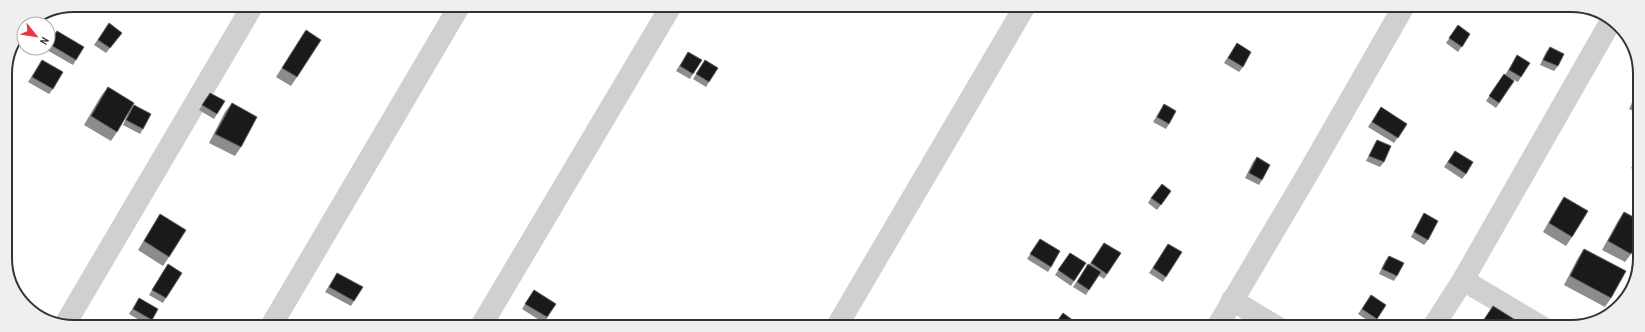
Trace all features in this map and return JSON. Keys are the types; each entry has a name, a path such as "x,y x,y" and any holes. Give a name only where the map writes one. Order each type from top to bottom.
{"street":[{"path":"68,319 249,12"},
{"path":"275,320 456,12"},
{"path":"485,320 667,12"},
{"path":"842,320 1021,12"},
{"path":"1220,320 1307,175 1401,12"},
{"path":"1437,320 1463,280 1609,24"},
{"path":"1463,280 1530,320"},
{"path":"1232,300 1265,320"}],"building":[{"path":"109,23 122,33 110,48 98,40"},
{"path":"1458,25 1470,34 1462,47 1449,38"},
{"path":"306,30 321,40 297,77 282,68"},
{"path":"57,31 84,47 76,60 56,48"},
{"path":"1237,43 1251,52 1243,67 1228,58"},
{"path":"1550,47 1564,54 1558,66 1543,60"},
{"path":"688,52 702,60 693,74 680,66"},
{"path":"1517,55 1530,63 1521,77 1509,70"},
{"path":"42,60 63,72 53,89 32,77"},
{"path":"705,60 718,68 709,82 696,74"},
{"path":"1504,74 1514,81 1499,103 1489,96"},
{"path":"108,87 134,103 117,132 91,116"},
{"path":"210,93 225,101 217,114 202,105"},
{"path":"232,103 257,117 241,147 215,134"},
{"path":"1164,104 1176,111 1169,124 1157,117"},
{"path":"134,105 151,114 143,129 126,120"},
{"path":"1381,107 1407,124 1398,138 1372,122"},
{"path":"1377,140 1391,146 1384,162 1369,156"},
{"path":"1455,151 1473,162 1466,174 1448,162"},
{"path":"1257,157 1270,165 1262,180 1249,173"},
{"path":"1162,184 1171,191 1161,205 1151,198"},
{"path":"1564,197 1588,211 1572,237 1549,223"},
{"path":"1624,212 1633,217 1633,250 1631,254 1608,241"},
{"path":"1424,213 1438,221 1428,240 1414,232"},
{"path":"160,214 186,230 169,257 144,241"},
{"path":"1040,239 1060,251 1051,267 1030,254"},
{"path":"1104,243 1121,253 1107,274 1091,263"},
{"path":"1168,244 1182,252 1166,277 1153,268"},
{"path":"1584,249 1626,271 1611,298 1570,276"},
{"path":"1070,253 1086,263 1074,281 1058,270"},
{"path":"1389,256 1404,263 1397,276 1382,269"},
{"path":"168,264 182,273 166,298 152,290"},
{"path":"1088,264 1101,272 1089,290 1077,282"},
{"path":"337,273 363,287 354,301 329,287"},
{"path":"534,290 556,304 547,317 525,304"},
{"path":"1371,295 1386,305 1377,319 1362,309"},
{"path":"139,298 158,309 152,320 133,309"},
{"path":"1493,306 1515,320 1484,320"},
{"path":"1063,313 1073,320 1058,320"}]}
